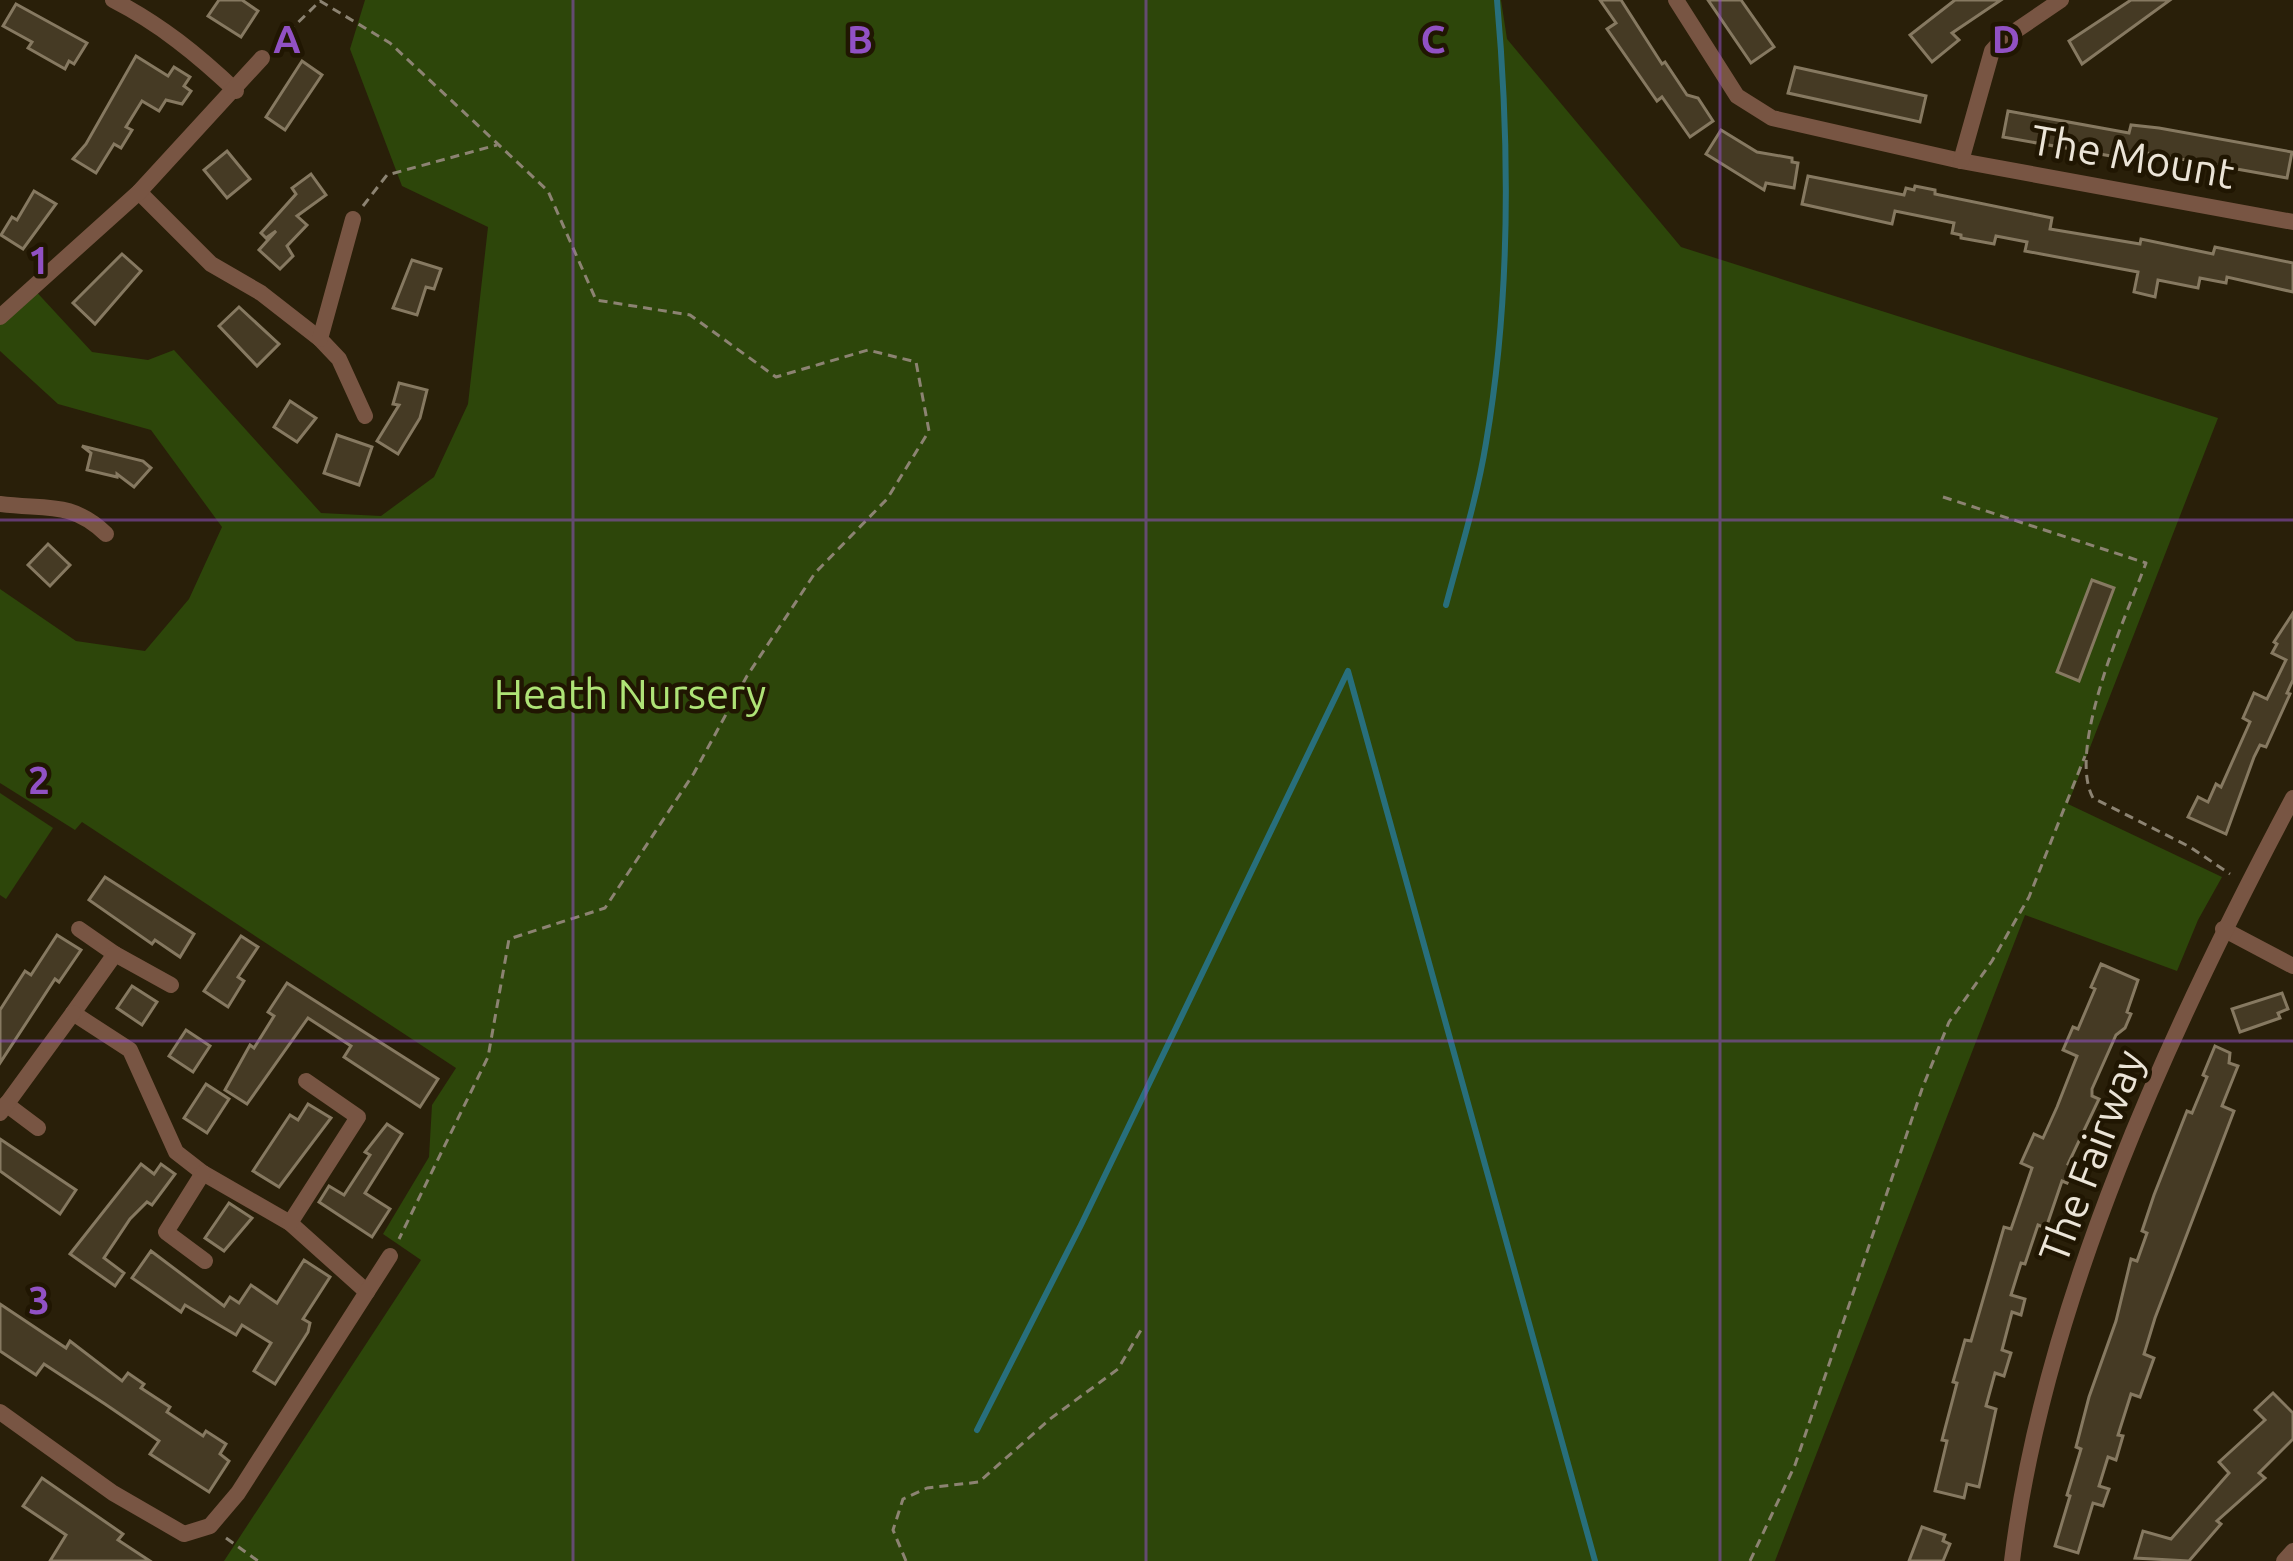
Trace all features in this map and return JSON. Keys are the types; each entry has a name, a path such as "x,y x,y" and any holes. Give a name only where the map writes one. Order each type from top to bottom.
{"street":[{"path":"113,0 195,52 236,91"},
{"name":"The Mount","path":"1676,0 1737,96 1772,118 1961,161 2293,222"},
{"path":"1961,161 1992,51 2061,0"},
{"path":"0,317 139,192 262,58"},
{"path":"139,192 211,264 261,293 320,339 339,359 365,416"},
{"path":"320,339 353,219"},
{"path":"0,504 61,507 91,519 106,534"},
{"name":"The Fairway","path":"2012,1561 2054,1361 2099,1220 2223,929 2293,798"},
{"path":"79,929 171,986"},
{"path":"2223,929 2293,966"},
{"path":"38,1128 3,1108 115,954"},
{"path":"73,1013 130,1050 176,1152 290,1223 367,1292"},
{"path":"290,1223 358,1118 306,1081"},
{"path":"203,1173 166,1232 205,1261"},
{"path":"0,1412 113,1492 184,1534 210,1526 238,1493 390,1256"},
{"path":"2284,1561 2293,1551"}],"path":[{"path":"262,58 320,1 390,43 548,191 596,300 690,314 776,377 868,350 916,362 929,431 887,500 815,574 605,908 509,939 488,1057 390,1256"},
{"path":"353,219 387,175 499,144"},
{"path":"1750,1561 1795,1465 1948,1022 1992,961 2029,897 2085,755 2104,676 2146,563 1943,497"},
{"path":"2085,755 2084,782 2092,798 2190,847 2247,884"},
{"path":"906,1561 893,1530 903,1499 927,1488 979,1482 1033,1433 1118,1369 1141,1330"},
{"path":"210,1526 258,1561"}],"green space":[{"name":"Heath Nursery","path":"365,0 1501,0 1507,39 1681,247 2218,418 2068,804 2222,877 2177,971 2025,915 1775,1561 224,1561 421,1260 383,1234 429,1157 432,1105 456,1068 82,822 75,830 0,783 0,589 76,641 145,651 189,599 222,527 151,430 58,404 0,351 0,317 31,286 92,352 148,360 174,350 321,513 381,516 434,477 468,404 488,227 402,186 350,49"},
{"path":"0,793 53,828 6,899 0,895"}],"building":[{"path":"219,0 242,0 258,11 241,37 208,16"},
{"path":"1600,0 1621,0 1662,64 1687,95 1698,98 1713,121 1690,137 1662,97 1657,101 1607,29 1616,23"},
{"path":"1708,0 1741,0 1774,47 1751,63"},
{"path":"1955,0 2001,0 1952,33 1959,40 1932,62 1910,35"},
{"path":"2131,0 2170,0 2082,64 2069,41"},
{"path":"16,4 87,43 74,64 69,61 65,69 28,48 32,42 3,26"},
{"path":"136,56 168,76 174,67 190,77 184,86 191,91 182,104 166,100 159,111 142,101 126,127 132,130 121,148 114,144 96,173 73,159"},
{"path":"302,61 322,75 285,130 266,117"},
{"path":"1795,67 1926,96 1920,122 1788,93"},
{"path":"2008,111 2129,133 2131,125 2159,128 2292,152 2287,178 2147,153 2145,162 2003,137"},
{"path":"1721,130 1757,152 1792,158 1798,163 1794,188 1766,183 1764,190 1706,154"},
{"path":"227,151 250,179 227,198 204,170"},
{"path":"311,174 326,195 297,216 307,225 287,246 293,256 280,269 259,250 276,231 266,238 261,233 296,194 292,188"},
{"path":"1808,176 1904,195 1906,188 1914,190 1915,186 1935,190 1935,194 2052,218 2050,229 2140,244 2141,239 2213,254 2215,247 2293,263 2293,292 2227,277 2226,283 2200,278 2198,288 2158,280 2155,297 2134,292 2138,272 2025,251 2027,242 1996,236 1994,244 1961,238 1952,233 1954,223 1895,211 1892,224 1802,204"},
{"path":"34,191 56,204 23,249 1,235 12,217 17,220"},
{"path":"122,254 141,271 95,324 73,303"},
{"path":"412,260 441,269 434,289 426,287 417,315 393,308"},
{"path":"239,307 279,344 257,366 219,326"},
{"path":"399,383 427,390 420,418 398,454 377,441 399,405 393,404"},
{"path":"290,401 316,418 297,442 274,427"},
{"path":"337,435 372,447 359,485 324,473"},
{"path":"82,446 143,461 151,468 134,487 117,474 87,470 91,453"},
{"path":"48,544 70,565 50,586 28,565"},
{"path":"2092,580 2114,588 2079,681 2057,672"},
{"path":"2293,613 2290,694 2266,747 2260,745 2254,757 2226,834 2188,817 2198,797 2208,802 2216,784 2221,787 2250,722 2243,718 2254,693 2267,699 2286,660 2272,653 2274,642"},
{"path":"105,877 194,934 180,957 155,940 152,944 89,900"},
{"path":"57,935 81,950 59,982 55,979 0,1063 0,1010 25,971 31,975"},
{"path":"241,936 258,947 238,977 244,981 228,1007 204,991"},
{"path":"2101,964 2138,980 2127,1012 2131,1014 2116,1035 2092,1089 2092,1096 2099,1099 2068,1164 2074,1167 2067,1183 2062,1181 2046,1228 2038,1225 2025,1264 2021,1263 2011,1295 2025,1299 2021,1315 2012,1312 2002,1350 2011,1353 2004,1376 1995,1373 1986,1406 1996,1409 1979,1487 1967,1484 1964,1498 1935,1491 1965,1340 1971,1341 2004,1227 2011,1229 2032,1168 2021,1163 2034,1134 2043,1138 2077,1056 2063,1050 2073,1027 2078,1029"},
{"path":"287,983 438,1079 420,1107 344,1057 351,1046 308,1018 247,1104 225,1090 250,1045 254,1048 274,1016 268,1012"},
{"path":"132,986 157,1002 142,1025 117,1008"},
{"path":"2282,993 2288,1009 2278,1013 2280,1018 2240,1032 2232,1009"},
{"path":"186,1030 210,1046 193,1072 169,1056"},
{"path":"2215,1046 2230,1053 2229,1063 2238,1066 2222,1106 2234,1111 2155,1318 2144,1354 2154,1358 2140,1397 2131,1394 2116,1460 2108,1457 2099,1486 2109,1489 2103,1506 2093,1503 2078,1553 2055,1546 2081,1449 2076,1447 2089,1397 2116,1321 2131,1259 2137,1261 2154,1195 2187,1111 2192,1113 2207,1077 2203,1075"},
{"path":"206,1084 229,1099 207,1133 184,1118"},
{"path":"308,1104 331,1118 279,1187 253,1171 290,1115 298,1120"},
{"path":"387,1124 402,1134 365,1193 390,1209 372,1237 319,1202 329,1186 344,1195 370,1155 365,1152"},
{"path":"0,1139 76,1190 60,1214 0,1171"},
{"path":"141,1164 154,1174 161,1164 175,1174 152,1205 147,1202 130,1219 104,1258 124,1273 115,1286 70,1254"},
{"path":"229,1203 252,1218 224,1251 205,1238"},
{"path":"151,1251 224,1306 230,1297 239,1303 251,1285 277,1303 304,1260 330,1277 303,1319 310,1323 308,1332 275,1384 254,1371 271,1343 242,1325 236,1335 185,1305 181,1312 132,1278"},
{"path":"0,1304 66,1348 70,1341 122,1381 128,1373 170,1407 167,1412 203,1436 206,1431 226,1444 220,1454 229,1461 209,1492 150,1454 159,1441 105,1404 44,1364 36,1375 0,1351"},
{"path":"2273,1393 2293,1413 2293,1439 2259,1473 2265,1478 2217,1521 2221,1524 2189,1561 2135,1558 2143,1531 2171,1539 2229,1473 2219,1462 2265,1420 2255,1410"},
{"path":"42,1478 123,1534 118,1540 150,1561 50,1561 66,1535 23,1506"},
{"path":"1922,1527 1945,1535 1943,1541 1950,1544 1943,1561 1909,1561"}],"waterway":[{"path":"1446,605 1482,464 1500,333 1506,166 1497,0"},
{"path":"977,1430 1348,671 1595,1561"}]}
